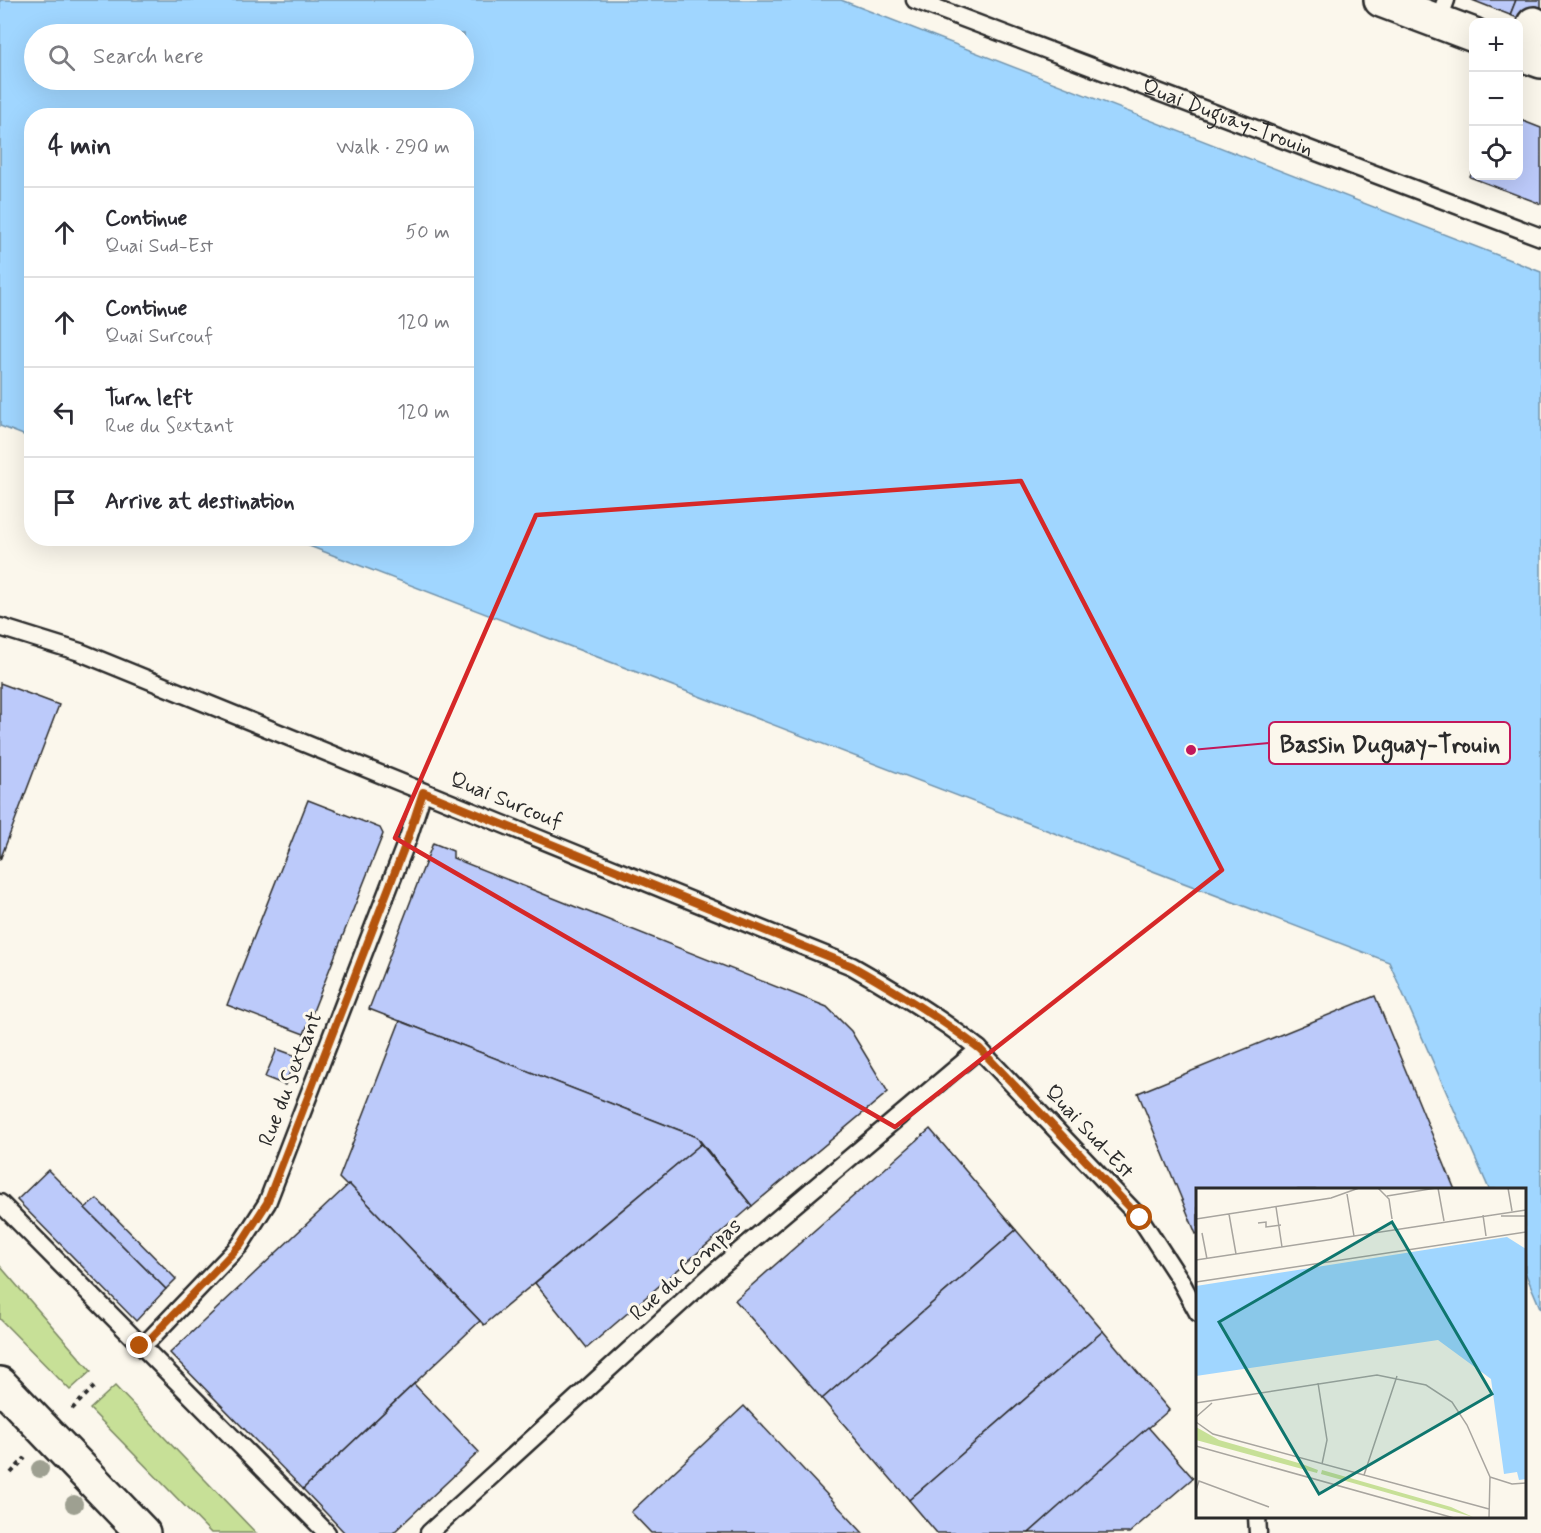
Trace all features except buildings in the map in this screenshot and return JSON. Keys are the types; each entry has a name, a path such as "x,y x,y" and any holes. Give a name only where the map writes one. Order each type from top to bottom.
{"street":[{"path":"1396,3 1442,11 1469,32"},
{"path":"1527,56 1534,24"},
{"path":"0,1384 143,1533"}],"lane":[{"name":"Quai Duguay-Trouin","path":"915,0 1541,237"},
{"name":"Quai Surcouf","path":"0,627 81,652 852,966 955,1029 980,1049"},
{"name":"Rue du Sextant","path":"140,1346 151,1338 240,1245 267,1203 404,849 423,792"},
{"name":"Quai Sud-Est","path":"980,1049 1140,1218 1179,1278 1196,1311"},
{"name":"Rue du Compas","path":"429,1533 717,1270 980,1049"},
{"path":"0,1203 327,1533"},
{"path":"1257,1518 1258,1533"}],"highlighted area":[{"path":"1021,481 1222,870 895,1127 395,838 536,515"}],"green space":[{"path":"0,1266 91,1371 70,1390 0,1319"},
{"path":"115,1386 256,1533 211,1533 90,1409"}],"water":[{"path":"0,0 841,0 1541,272 1541,1310 1526,1274 1526,1188 1489,1188 1389,962 309,546 474,546 474,108 24,108 24,435 0,426"}],"place":[{"name":"Bassin Duguay-Trouin","path":"1191,750"}],"route":[{"path":"140,1346 151,1338 240,1245 267,1203 408,838 423,792 852,966 905,997 955,1029 980,1049 1140,1218"}]}
